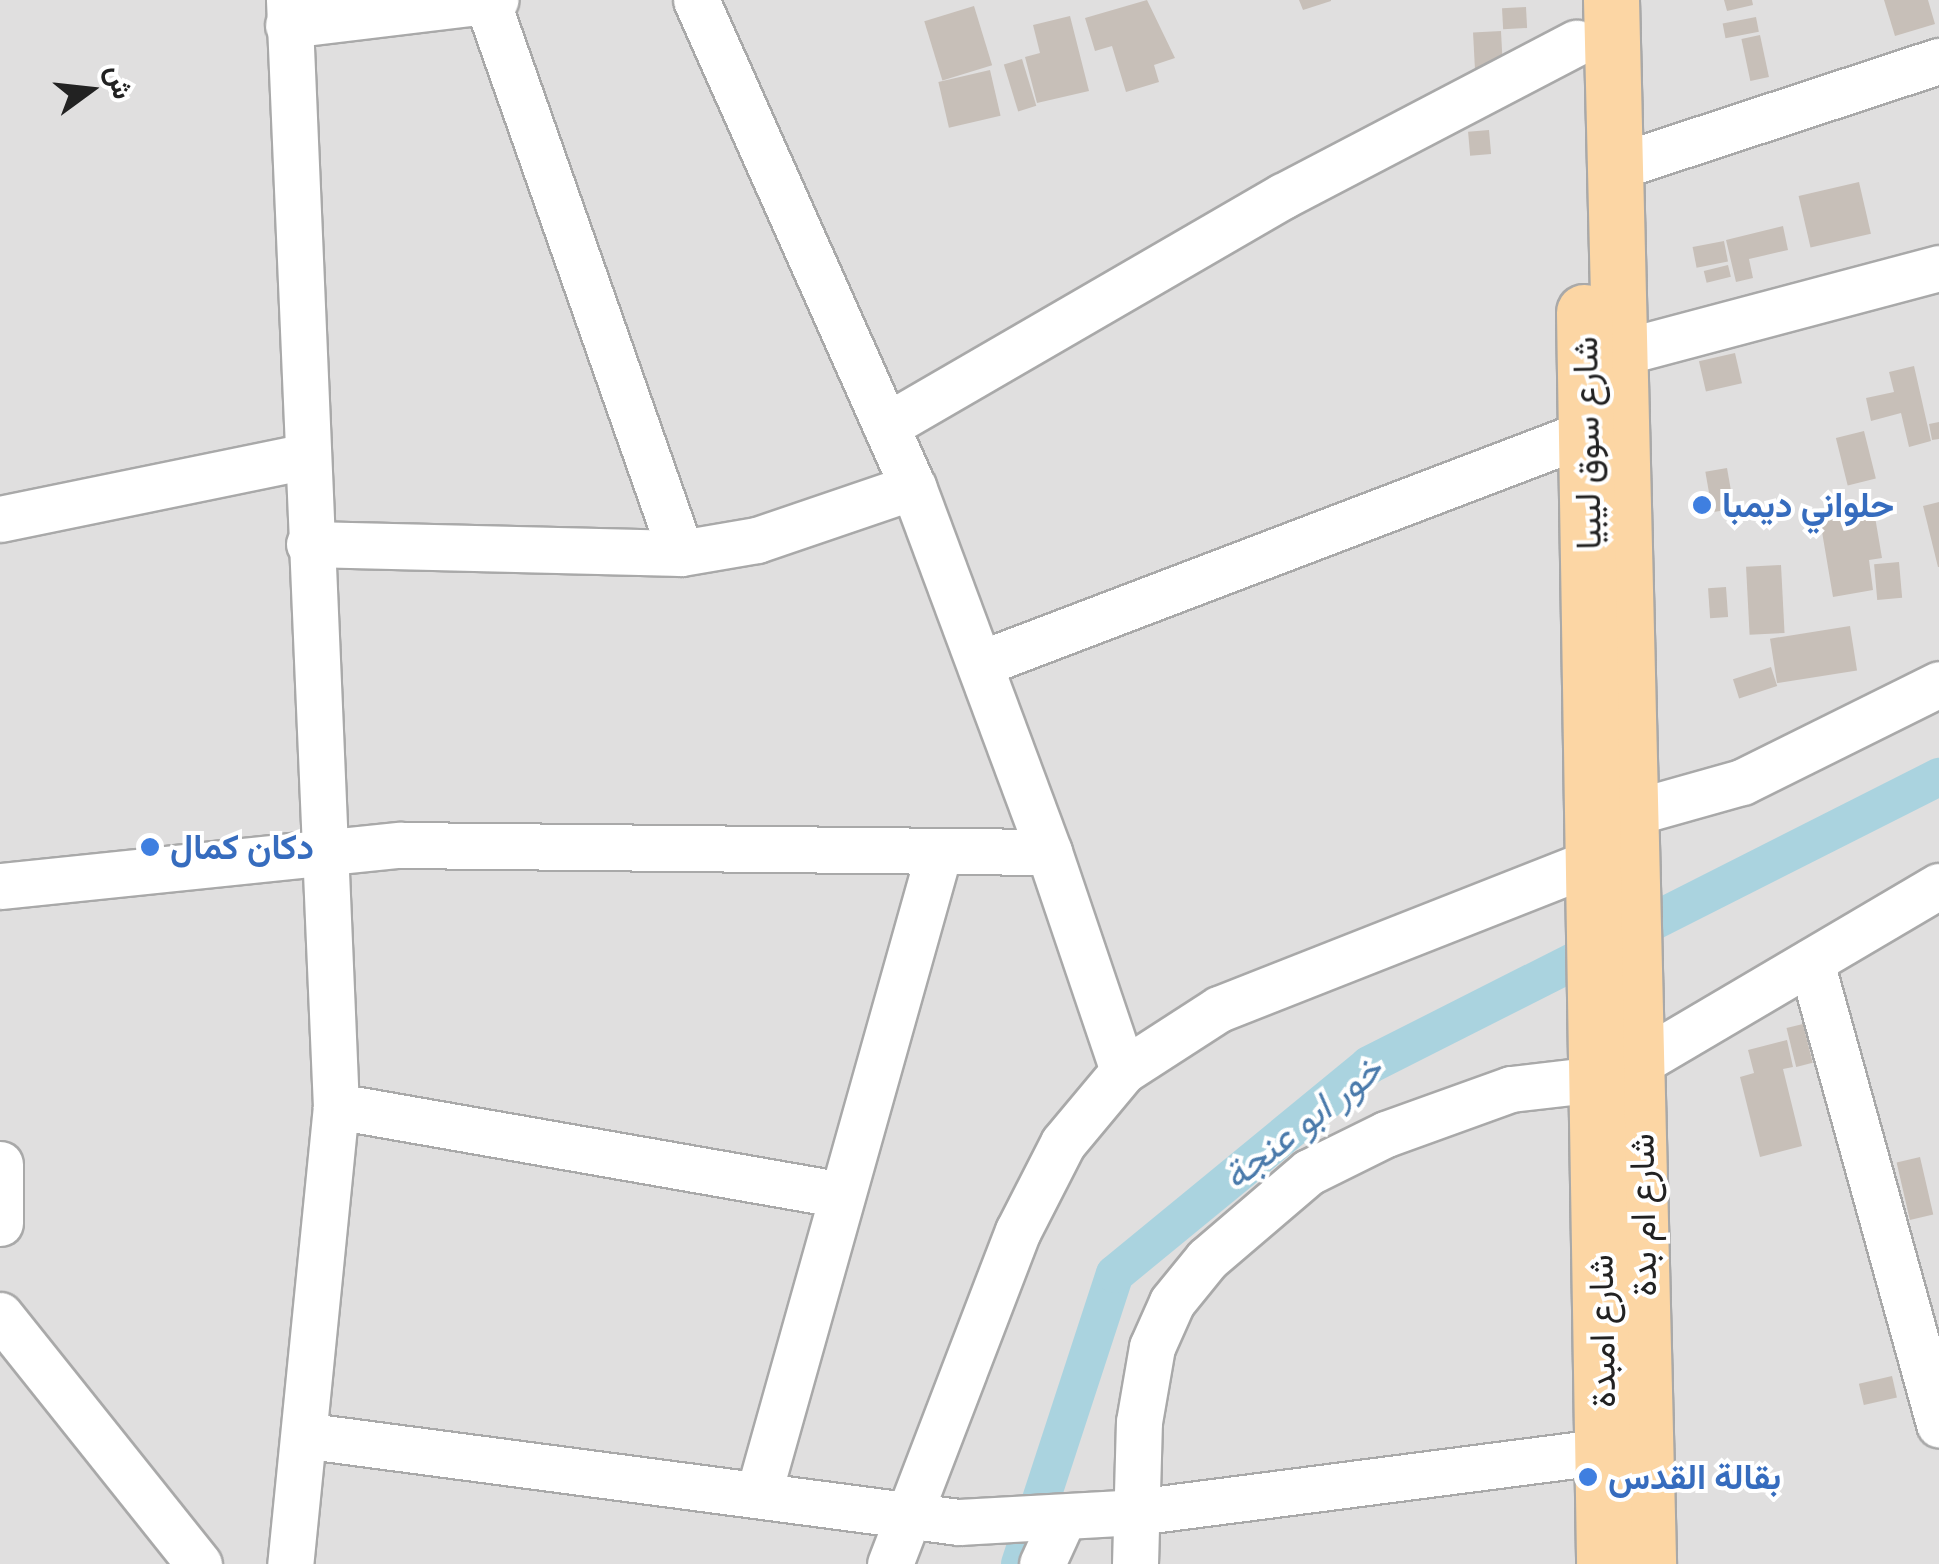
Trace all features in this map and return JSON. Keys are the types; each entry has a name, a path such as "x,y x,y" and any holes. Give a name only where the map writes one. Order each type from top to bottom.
{"main road":[{"name":"شارع سوق ليبيا","path":"1608,871 1635,812 1611,0"},
{"name":"شارع سوق ليبيا","path":"1576,22 1586,433 1608,871"},
{"name":"شارع ام بدة","path":"1608,871 1648,1564"},
{"name":"شارع امبدة","path":"1604,1564 1604,1451 1619,1052"}],"street":[{"path":"290,1564 310,1436 336,1106 328,850 309,544 289,13 496,0"},
{"path":"696,0 912,487 982,663 1123,1071"},
{"path":"488,1 681,553"},
{"path":"886,426 1576,22"},
{"path":"1616,167 1939,61"},
{"path":"1623,352 1939,268"},
{"path":"982,663 1586,433"},
{"path":"0,519 306,456"},
{"path":"309,544 681,553 758,540 912,487"},
{"path":"1635,812 1742,782 1939,684"},
{"path":"0,886 328,850 1049,852"},
{"path":"759,1492 836,1194 938,852"},
{"path":"890,1564 1018,1231 1063,1143 1123,1071 1219,1009 1608,871"},
{"path":"1134,1564 1138,1422 1162,1321 1248,1219 1309,1172 1448,1110 1619,1052 1810,962 1939,886"},
{"path":"1810,962 1939,1425"},
{"path":"336,1106 836,1194"},
{"path":"0,1164 0,1223"},
{"path":"0,1294 0,1316 199,1564"},
{"path":"310,1436 759,1492 907,1518 1063,1518 1136,1512 1604,1451"},
{"path":"1042,1564 1063,1518"}],"shaded area":[{"path":"0,0 1939,0 1939,1564 0,1564"}],"building":[{"path":"1147,0 1175,58 1154,65 1159,82 1126,92 1112,46 1095,51 1085,18"},
{"path":"1299,0 1331,0 1331,1 1303,10"},
{"path":"1724,0 1752,0 1753,5 1727,11"},
{"path":"1884,0 1928,0 1935,24 1895,36"},
{"path":"974,6 992,65 942,80 924,21"},
{"path":"1526,7 1527,28 1503,29 1502,8"},
{"path":"1070,16 1089,91 1037,103 1025,57 1040,53 1033,25"},
{"path":"1756,17 1759,32 1725,38 1723,23"},
{"path":"1501,31 1503,68 1475,69 1473,32"},
{"path":"1760,35 1769,77 1750,81 1741,39"},
{"path":"1022,59 1036,106 1018,111 1004,65"},
{"path":"990,70 1001,116 949,128 938,82"},
{"path":"1489,130 1491,154 1470,156 1468,132"},
{"path":"1859,182 1871,234 1811,248 1799,196"},
{"path":"1783,226 1788,250 1749,259 1753,278 1736,282 1726,240"},
{"path":"1724,241 1728,262 1697,268 1693,247"},
{"path":"1728,265 1731,277 1707,283 1704,271"},
{"path":"1735,353 1742,383 1706,392 1699,361"},
{"path":"1914,366 1931,441 1909,447 1901,413 1871,421 1866,398 1894,392 1889,372"},
{"path":"1939,422 1939,439 1932,440 1929,424"},
{"path":"1864,431 1876,479 1848,486 1836,438"},
{"path":"1727,468 1734,508 1712,512 1705,472"},
{"path":"1939,502 1939,567 1938,567 1923,506"},
{"path":"1874,511 1882,558 1869,560 1873,590 1833,597 1820,520"},
{"path":"1899,562 1902,598 1877,600 1874,564"},
{"path":"1781,565 1785,633 1750,635 1746,567"},
{"path":"1726,587 1728,617 1710,618 1708,588"},
{"path":"1850,626 1857,670 1777,683 1770,639"},
{"path":"1771,667 1777,686 1739,698 1733,679"},
{"path":"1803,1024 1813,1063 1796,1067 1787,1028"},
{"path":"1787,1040 1793,1067 1783,1069 1802,1146 1760,1157 1740,1077 1754,1073 1748,1050"},
{"path":"1920,1157 1933,1214 1910,1220 1897,1162"},
{"path":"1892,1376 1897,1397 1864,1405 1859,1384"}],"waterway":[{"name":"خور ابو عنجة","path":"1020,1564 1115,1274 1369,1065 1939,777"}],"place":[{"name":"حلواني ديمبا","path":"1702,505"},
{"name":"دكان كمال","path":"150,847"},
{"name":"بقالة القدس","path":"1588,1477"}]}
